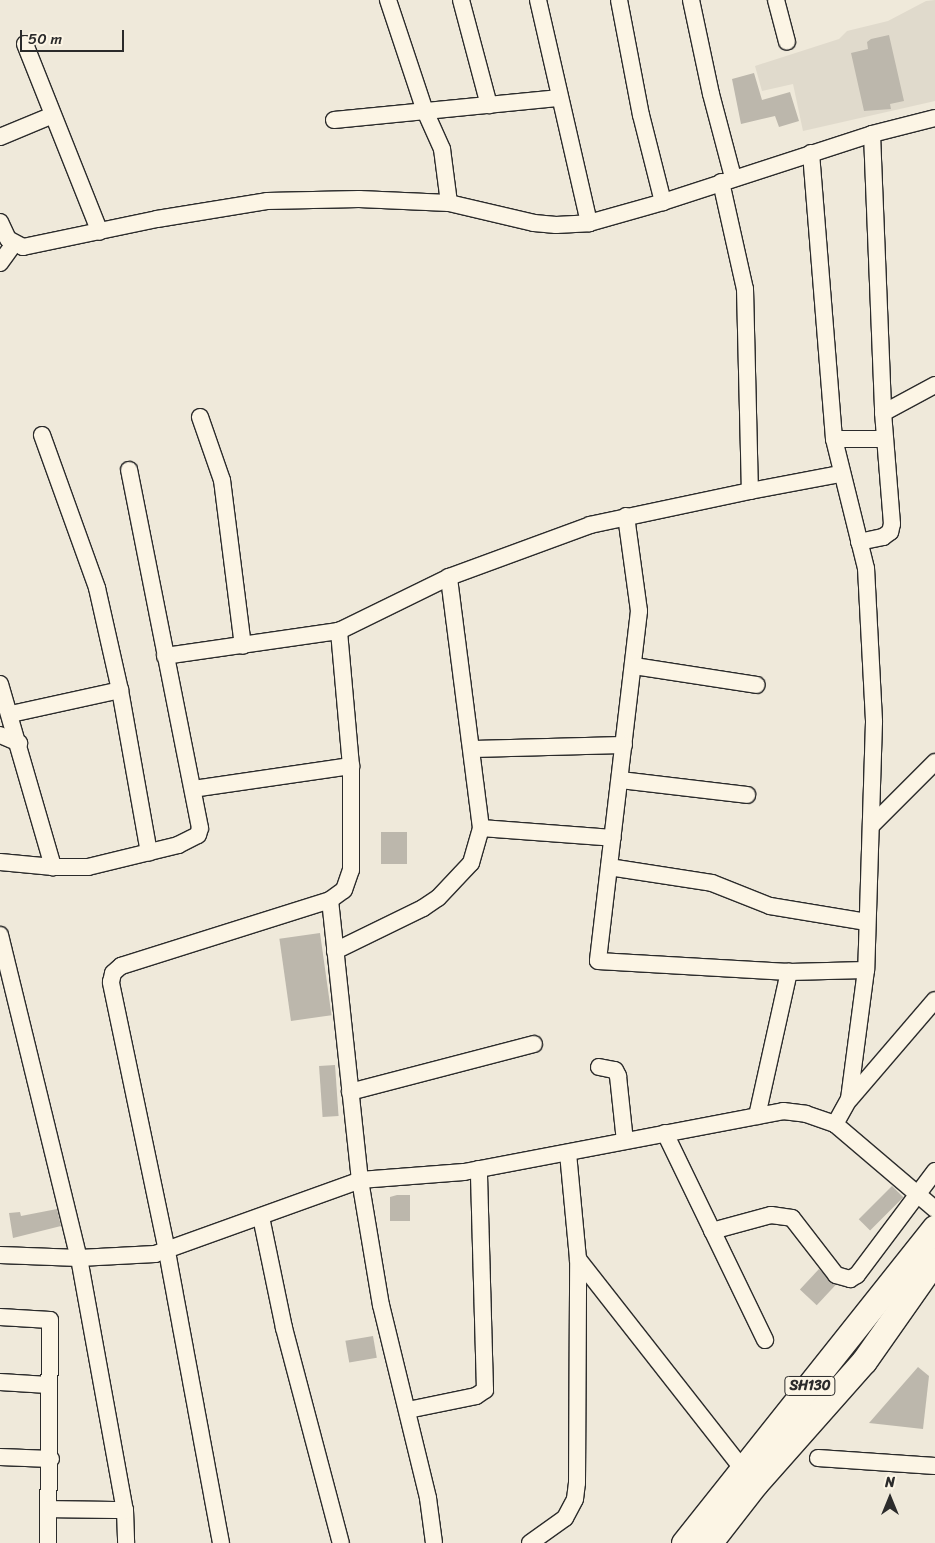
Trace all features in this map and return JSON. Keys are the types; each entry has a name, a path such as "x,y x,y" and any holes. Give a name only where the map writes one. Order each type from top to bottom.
{"main road":[{"name":"SH130","path":"684,1543 749,1477 935,1228"},
{"path":"709,1543 749,1477 864,1361 935,1260"}],"street":[{"path":"388,0 425,111 442,149 449,203"},
{"path":"461,0 489,105"},
{"path":"538,0 589,223"},
{"path":"618,0 641,115 663,202"},
{"path":"692,0 727,179 745,289 750,490"},
{"path":"776,0 787,42"},
{"path":"25,44 100,232"},
{"path":"334,120 560,98"},
{"path":"0,137 53,115"},
{"path":"0,222 8,239 14,244 35,246 157,219 267,201 359,199 449,203 534,223 556,225 589,223 663,202 727,179 872,134 935,118"},
{"path":"859,542 890,532 882,413 872,134"},
{"path":"812,153 834,439 840,474 866,568 874,722 866,970 849,1099"},
{"path":"0,263 14,244"},
{"path":"882,413 935,385"},
{"path":"200,417 222,480 243,646"},
{"path":"42,435 97,588 120,690 149,852"},
{"path":"834,439 885,438"},
{"path":"0,862 53,867 88,867 191,840 198,835 200,828 193,789 129,470"},
{"path":"165,656 339,631 449,577 590,525 750,490 840,474"},
{"path":"626,516 639,598 634,666 598,961 789,972 866,970"},
{"path":"335,951 423,908 438,898 471,863 482,828 449,577"},
{"path":"221,1543 167,1251 112,991 113,973 121,966 330,900 344,890 351,870 351,766 339,631"},
{"path":"634,666 757,685"},
{"path":"0,684 20,743 53,867"},
{"path":"11,714 120,690"},
{"path":"0,735 20,743"},
{"path":"472,749 624,745"},
{"path":"872,825 935,762"},
{"path":"193,789 351,766"},
{"path":"620,780 747,795"},
{"path":"482,828 613,838"},
{"path":"609,867 712,883 770,906 867,922"},
{"path":"330,900 360,1180 381,1305 428,1498 434,1543"},
{"path":"0,934 79,1258 126,1510 126,1543"},
{"path":"757,1116 789,972"},
{"path":"835,1124 849,1099 935,1000"},
{"path":"350,1092 534,1044"},
{"path":"599,1067 615,1070 618,1076 625,1141"},
{"path":"0,1255 79,1258 167,1251 360,1180 479,1169 568,1154 625,1141 757,1116 794,1112 835,1124 935,1209"},
{"path":"665,1133 765,1340"},
{"path":"530,1543 565,1518 575,1498 578,1259 568,1154"},
{"path":"408,1410 476,1396 485,1390 479,1169"},
{"path":"712,1231 771,1215 792,1218 836,1275 850,1279 857,1275 935,1171"},
{"path":"261,1217 284,1328 341,1543"},
{"path":"578,1259 749,1477"},
{"path":"0,1317 50,1320 48,1385 51,1459 48,1543"},
{"path":"0,1382 48,1385"},
{"path":"0,1457 51,1459"},
{"path":"818,1458 935,1466"},
{"path":"50,1509 126,1510"}],"shaded area":[{"path":"935,0 935,101 803,131 793,84 762,91 755,66 839,39 847,31 888,21 926,1"}],"building":[{"path":"889,35 904,101 890,104 891,109 864,111 851,53 868,49 867,42 871,39"},
{"path":"754,73 762,100 790,92 799,121 779,127 775,116 741,124 732,79"},
{"path":"381,832 407,832 407,864 381,864"},
{"path":"320,933 332,1015 291,1021 279,939"},
{"path":"335,1065 339,1116 323,1117 319,1066"},
{"path":"892,1186 903,1197 870,1231 859,1219"},
{"path":"410,1195 410,1221 390,1221 390,1197"},
{"path":"57,1209 61,1226 13,1238 9,1213 20,1212 21,1216"},
{"path":"819,1269 836,1285 817,1305 800,1289"},
{"path":"373,1336 377,1358 349,1363 345,1341"},
{"path":"918,1367 929,1376 923,1429 869,1423"}]}
